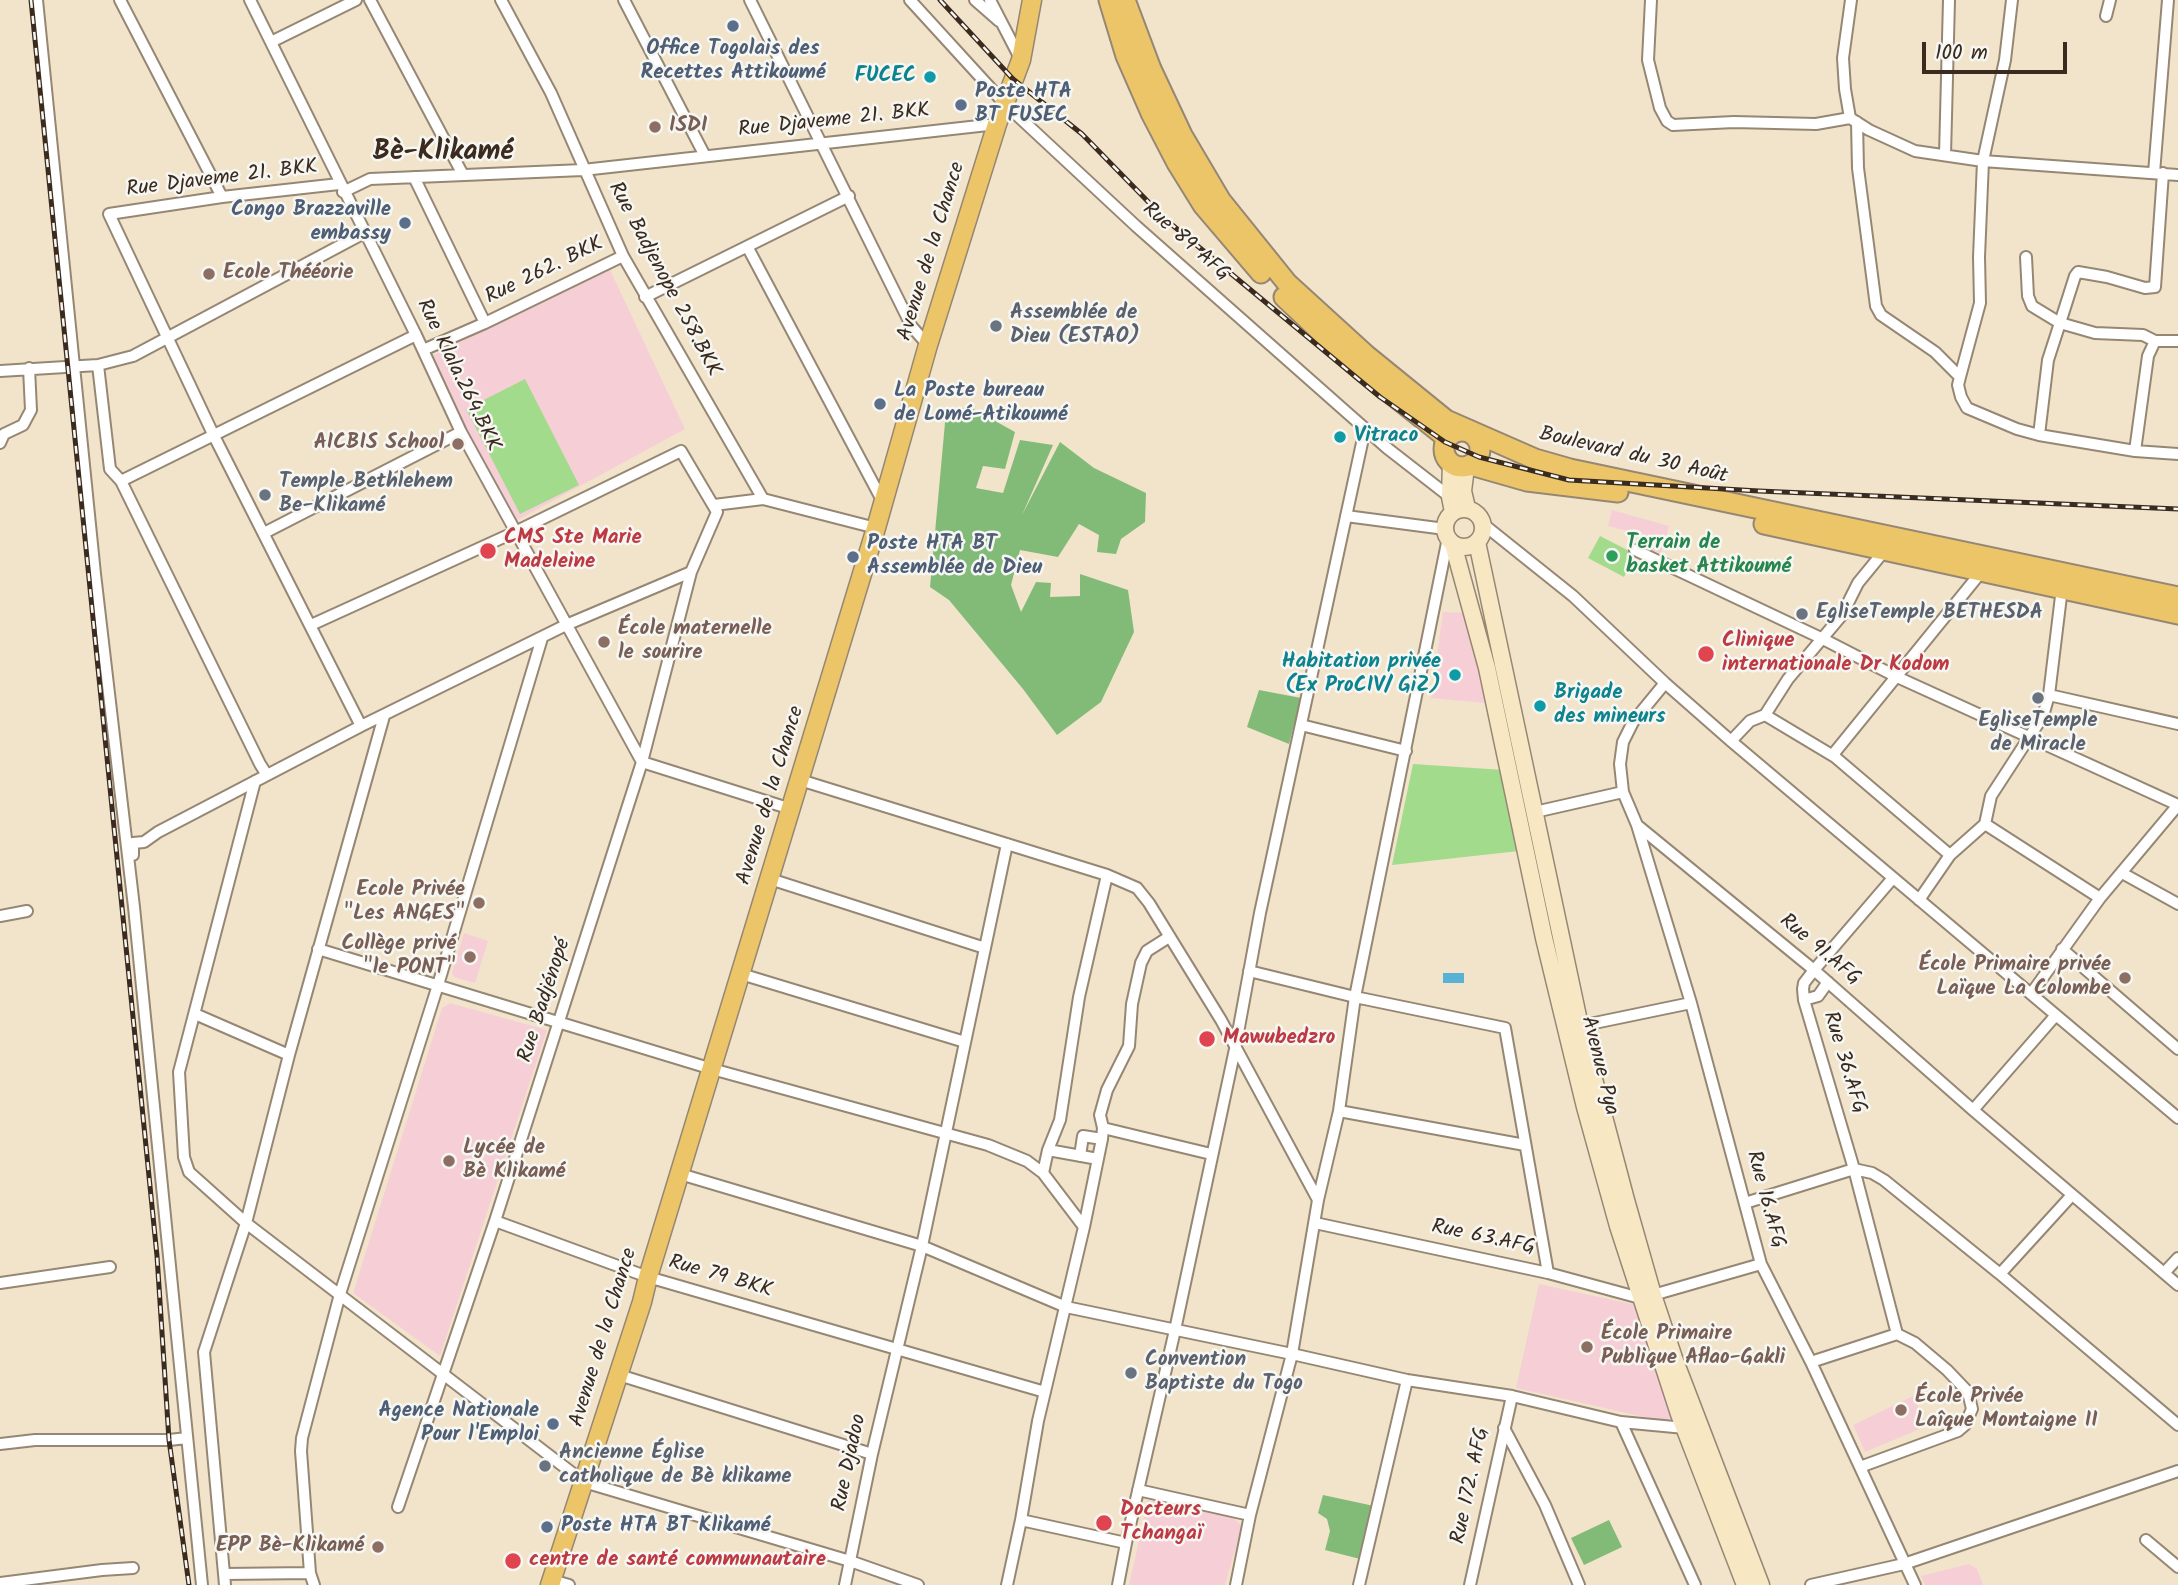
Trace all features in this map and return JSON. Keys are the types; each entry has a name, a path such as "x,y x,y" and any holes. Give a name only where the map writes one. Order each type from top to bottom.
{"highway":[{"path":"1109,0 1126,56 1151,114 1203,205 1270,283 1304,317 1360,369 1447,438"},
{"name":"Boulevard du 30 Août","path":"1125,0 1151,69 1182,135 1221,201 1287,283 1366,355 1446,420 1472,434 1535,459 1570,469 2178,597"},
{"path":"1459,431 1472,434 1481,447 1479,457 1463,465 1444,454 1447,438 1459,431"},
{"name":"Boulevard du 30 Août","path":"1463,465 1527,481 1615,492 2178,614"}],"main road":[{"name":"Avenue de la Chance","path":"557,1583 584,1482 771,879 928,345 1021,60 1030,9 1036,12 1042,0"},
{"path":"1457,506 1480,516 1480,535 1464,547 1449,537 1447,519 1457,506 1463,465"},
{"name":"Avenue Pya","path":"1480,535 1580,1027 1647,1297"},
{"name":"Avenue Pya","path":"1449,537 1487,668 1544,938 1585,1107 1745,1585"},
{"name":"Avenue Pya","path":"1691,1426 1761,1585"}],"street":[{"path":"37,0 202,1585"},
{"path":"120,0 222,197"},
{"name":"Rue Klala.264.BKK","path":"250,0 416,335 461,432 642,762"},
{"path":"271,42 356,0"},
{"path":"370,0 462,173"},
{"name":"Rue Badjenope 258.BKK","path":"501,0 551,93 583,170 645,298 763,499"},
{"path":"624,0 705,156"},
{"path":"750,0 912,327 928,345"},
{"name":"Rue 89 AFG","path":"911,0 1005,104 1183,269 1457,506"},
{"path":"975,0 1002,24"},
{"path":"990,0 1021,60"},
{"path":"1651,0 1648,60 1660,108 1667,121 1673,125 1734,122 1816,124 1854,120 1915,150 1983,161 2178,175"},
{"path":"1852,0 1843,58 1845,89 1854,120 1857,168 1876,306 1881,315 1935,352 1960,377"},
{"path":"1945,155 1949,0"},
{"path":"2012,0 2003,71 1983,161 1980,303 1958,385 1961,397 1968,408 2039,435 2135,451 2178,454"},
{"path":"2106,16 2110,0"},
{"path":"2039,435 2048,360 2075,275 2078,272 2145,288 2155,287 2168,0"},
{"name":"Rue Djaveme 21. BKK","path":"166,338 109,214 222,197 341,188 370,179 462,173 583,170 998,124"},
{"name":"Rue 262. BKK","path":"414,177 485,323"},
{"path":"645,298 849,196"},
{"path":"0,370 99,365 133,356 364,233"},
{"path":"748,248 884,502"},
{"name":"Rue 262. BKK","path":"423,350 623,256"},
{"path":"2026,257 2028,296 2032,306 2060,323 2095,333 2143,335 2155,341 2178,341"},
{"path":"121,481 416,335"},
{"path":"166,338 362,726"},
{"path":"2135,451 2148,356 2155,341"},
{"path":"99,365 110,469 121,481 267,775"},
{"path":"0,443 4,434 23,425 31,410 29,368"},
{"path":"1118,1585 1175,1330 1300,725 1365,429"},
{"path":"264,533 461,432"},
{"path":"311,625 515,532 681,450 714,505 763,499 876,528"},
{"name":"Rue Badjénopé","path":"398,1507 495,1221 642,762 691,572 717,512 714,505"},
{"path":"1236,1585 1250,1515 1292,1354 1318,1200 1339,1111 1355,997 1449,537 1346,516"},
{"path":"1480,535 1498,535 1573,596 1731,741 2178,1118"},
{"path":"1635,550 1898,677 2178,805 2100,898 2031,994"},
{"path":"1731,741 1750,721 1765,715 1788,679 1842,615 1858,583 1885,550"},
{"path":"1835,757 1835,752 1982,571"},
{"path":"132,896 132,843 145,842 158,832 255,781 566,625 691,572"},
{"path":"1919,900 1950,855 1985,824 1991,796 2043,716 2049,695 2062,588"},
{"path":"314,1585 310,1573 302,1438 340,1294 438,985 542,638"},
{"name":"Rue 16.AFG","path":"1665,683 1633,722 1623,742 1620,764 1623,792 1637,825 1691,1003 1761,1264 1811,1362 1914,1585"},
{"path":"2049,695 2178,724"},
{"path":"1765,715 1835,757 1950,855"},
{"path":"310,1573 224,1579 204,1352 246,1223 289,1055 384,716"},
{"path":"1300,725 1406,751"},
{"path":"642,762 791,809"},
{"path":"800,780 1107,874 1137,888 1221,1020 1318,1200"},
{"path":"255,781 179,1072 185,1165 189,1172 246,1223 584,1482 850,1561 918,1585"},
{"path":"1535,812 1623,792"},
{"path":"1985,824 2100,898"},
{"name":"Rue 91.AFG","path":"1637,825 1814,970 2178,1285"},
{"name":"Rue Djadoo","path":"845,1585 922,1245 1007,844"},
{"path":"2122,873 2178,904"},
{"path":"1043,1173 1048,1150 1060,1120 1079,996 1107,874"},
{"path":"1814,970 1893,878"},
{"path":"771,879 985,948"},
{"path":"0,916 27,911"},
{"path":"1007,1585 1045,1392 1098,1159 1103,1133 1100,1115 1107,1090 1129,1046 1132,1004 1141,963 1147,951 1170,937"},
{"path":"318,949 712,1069 988,1145 1027,1161 1043,1173 1084,1227"},
{"path":"2062,949 2178,1049"},
{"name":"Rue 36.AFG","path":"1814,970 1804,982 1804,1000 1854,1169 1896,1334"},
{"path":"1249,971 1355,997 1505,1028 1548,1273"},
{"path":"741,974 965,1042"},
{"path":"1804,1000 1818,996 1828,982"},
{"path":"1580,1027 1691,1003"},
{"path":"195,1014 289,1055"},
{"path":"1973,1110 2056,1015"},
{"path":"1339,1111 1525,1145"},
{"path":"1080,1156 1083,1136 1103,1133 1211,1154"},
{"path":"1048,1150 1098,1159"},
{"path":"1745,1203 1854,1169 1872,1173 1885,1180 2000,1274 2178,1425"},
{"path":"680,1174 922,1245 1066,1307 1407,1380 1511,1396 1621,1422 1691,1426"},
{"path":"2000,1274 2072,1195"},
{"name":"Rue 79 BKK","path":"495,1221 648,1277 1045,1392"},
{"name":"Rue 63.AFG","path":"1315,1223 1647,1297"},
{"path":"2164,1273 2178,1258"},
{"path":"1647,1297 1761,1264"},
{"path":"0,1283 110,1267"},
{"path":"1811,1362 1896,1334 1915,1343 1968,1392 1972,1409 1965,1425 1958,1431 1860,1467"},
{"path":"619,1375 873,1454"},
{"path":"1359,1585 1407,1380"},
{"name":"Rue 172. AFG","path":"1470,1585 1511,1396"},
{"path":"1621,1422 1695,1585"},
{"path":"1504,1428 1545,1505 1579,1585"},
{"path":"0,1444 35,1440 169,1440 187,1437"},
{"path":"1811,1585 1904,1564 2178,1471"},
{"path":"1138,1490 1250,1515"},
{"path":"1021,1520 1126,1542"},
{"path":"2146,1540 2178,1567"},
{"path":"0,1583 134,1568"}],"shaded area":[{"path":"610,270 685,429 514,522 429,357"},
{"path":"1612,510 1669,526 1661,553 1635,546 1638,534 1608,526"},
{"path":"1443,612 1468,613 1486,703 1431,698"},
{"name":"Collège privé \"le PONT\"","path":"464,933 488,941 475,983 454,977 452,973"},
{"name":"Lycée de Bè Klikamé","path":"450,1003 547,1030 440,1356 353,1293 442,1008"},
{"name":"École Primaire Publique Aflao-Gakli","path":"1539,1284 1636,1305 1672,1415 1670,1423 1516,1388"},
{"name":"École Privée Laîque Montaigne II","path":"1913,1396 1927,1426 1865,1452 1853,1425"},
{"path":"1148,1500 1231,1516 1242,1526 1225,1585 1129,1585"},
{"path":"1969,1564 1977,1569 1983,1585 1925,1585 1921,1576"}],"green space":[{"path":"525,379 579,485 520,514 466,409"},
{"path":"970,407 1015,432 1005,469 983,466 976,488 1003,493 1020,440 1053,445 1022,515 1060,442 1094,468 1146,493 1145,522 1121,539 1116,554 1097,552 1099,535 1079,524 1058,557 1020,550 1011,585 1021,612 1036,582 1051,583 1050,597 1080,596 1080,574 1128,590 1134,632 1101,702 1057,735 1023,689 949,600 930,587 946,412"},
{"name":"Terrain de basket Attikoumé","path":"1600,536 1635,554 1624,577 1588,558"},
{"path":"1259,690 1301,698 1289,744 1247,727"},
{"path":"1413,764 1504,770 1519,851 1392,865"},
{"path":"1323,1495 1374,1506 1360,1559 1325,1550 1330,1531 1327,1519 1318,1513"},
{"path":"1609,1520 1622,1547 1584,1565 1571,1538"}],"water":[{"path":"1443,973 1464,973 1464,983 1443,983"}],"railway":[{"path":"31,0 157,1256 169,1440 189,1585"},
{"path":"940,0 1013,79 1082,134 1165,219 1380,397 1445,442 1479,457 1569,480 2178,509"}],"place":[{"name":"Office Togolais des Recettes Attikoumé","path":"733,26"},
{"name":"FUCEC","path":"930,77"},
{"name":"Poste HTA BT FUSEC","path":"961,105"},
{"name":"ISDI","path":"655,127"},
{"name":"Congo Brazzaville embassy","path":"405,223"},
{"name":"Ecole Thééorie","path":"209,274"},
{"name":"Assemblée de Dieu (ESTAO)","path":"996,326"},
{"name":"La Poste bureau de Lomé-Atikoumé","path":"880,404"},
{"name":"Vitraco","path":"1340,437"},
{"name":"AICBIS School","path":"458,444"},
{"name":"Temple Bethlehem Be-Klikamé","path":"265,495"},
{"name":"CMS Ste Marie Madeleine","path":"488,551"},
{"name":"Terrain de basket Attikoumé","path":"1612,556"},
{"name":"Poste HTA BT Assemblée de Dieu","path":"853,557"},
{"name":"EgliseTemple BETHESDA","path":"1802,614"},
{"name":"École maternelle le sourire","path":"604,642"},
{"name":"Clinique internationale Dr Kodom","path":"1706,654"},
{"name":"Habitation privée (Ex ProCIV/ GiZ)","path":"1455,675"},
{"name":"EgliseTemple de Miracle","path":"2038,698"},
{"name":"Brigade des mineurs","path":"1540,706"},
{"name":"Ecole Privée \"Les ANGES\"","path":"479,903"},
{"name":"Collège privé \"le PONT\"","path":"470,957"},
{"name":"École Primaire privée Laïque La Colombe","path":"2125,978"},
{"name":"Mawubedzro","path":"1207,1039"},
{"name":"Lycée de Bè Klikamé","path":"449,1161"},
{"name":"École Primaire Publique Aflao-Gakli","path":"1587,1347"},
{"name":"Convention Baptiste du Togo","path":"1131,1373"},
{"name":"École Privée Laîque Montaigne II","path":"1901,1410"},
{"name":"Agence Nationale Pour l'Emploi","path":"553,1424"},
{"name":"Ancienne Église catholique de Bè klikame","path":"545,1466"},
{"name":"Docteurs Tchangaï","path":"1104,1523"},
{"name":"Poste HTA BT Klikamé","path":"547,1527"},
{"name":"EPP Bè-Klikamé","path":"378,1547"},
{"name":"centre de santé communautaire","path":"513,1561"}],"district":[{"name":"Bè-Klikamé","path":"443,154"}]}
